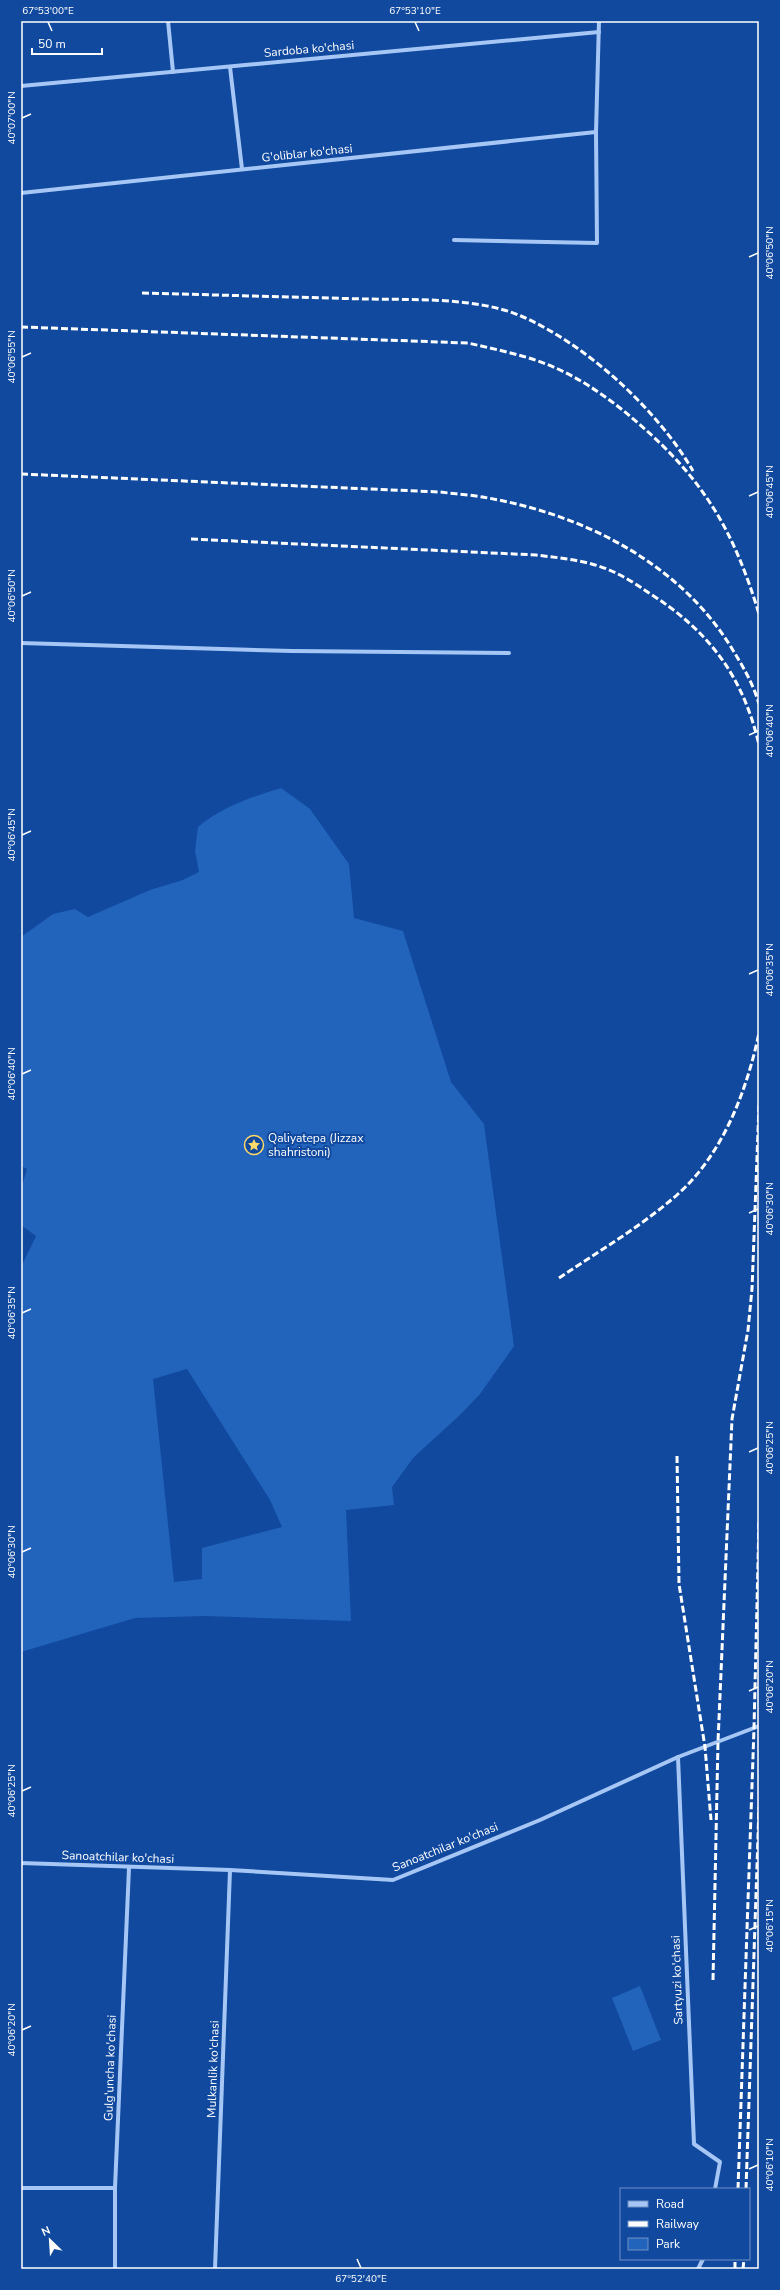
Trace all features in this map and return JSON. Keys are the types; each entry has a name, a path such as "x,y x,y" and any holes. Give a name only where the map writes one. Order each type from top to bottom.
{"street":[{"path":"168,21 174,72"},
{"path":"454,240 598,243 596,132 599,21"},
{"name":"Sardoba ko'chasi","path":"21,86 598,32"},
{"path":"230,67 242,170"},
{"name":"G'oliblar ko'chasi","path":"21,193 596,132"},
{"path":"21,643 292,651 509,653"},
{"name":"Sanoatchilar ko'chasi","path":"21,1863 129,1868 230,1870 393,1880 540,1820 678,1757 759,1726"},
{"name":"Sartyuzi ko'chasi","path":"678,1757 694,2144 720,2162 715,2188"},
{"name":"Gulg'uncha ko'chasi","path":"115,2269 115,2188 129,1868"},
{"name":"Mulkanlik ko'chasi","path":"215,2269 230,1870"},
{"path":"21,2188 115,2188"},
{"path":"698,2269 702,2260"}],"green space":[{"name":"Qaliyatepa (Jizzax shahristoni)","path":"281,788 310,809 349,864 354,918 403,931 451,1082 484,1124 514,1346 480,1394 461,1414 414,1457 392,1487 394,1505 346,1510 351,1621 206,1616 135,1618 21,1652 21,1267 36,1236 21,1225 21,1189 27,1169 21,1166 21,937 53,914 75,909 88,917 150,890 183,880 199,872 195,851 198,827 227,808","holes":["187,1369 270,1500 282,1527 202,1548 202,1579 174,1582 153,1379"]},
{"path":"640,1986 661,2040 633,2051 612,1998"}],"railway":[{"path":"142,293 423,300 485,305 504,310 546,328 595,361 618,381 660,425 678,448 693,471"},
{"path":"21,327 468,343 547,364 580,380 610,400 661,444 681,465 699,487 727,532 739,557 759,614"},
{"path":"21,474 440,492 470,495 524,506 593,530 626,547 657,567 685,591 710,617 743,667 757,696 759,704"},
{"path":"191,539 536,555 581,561 607,569 634,583 670,608 689,623 706,640 720,657 744,697 759,745"},
{"path":"559,1278 650,1217 678,1194 694,1178 708,1160 731,1120 748,1077 759,1033"},
{"path":"713,1980 718,1742 732,1419 748,1330 752,1289 759,1105"},
{"path":"677,1456 679,1584 705,1747 711,1820"},
{"path":"738,2188 754,1728 759,1522"},
{"path":"746,2188 759,1807"},
{"path":"735,2260 735,2269"},
{"path":"743,2269 744,2260"}],"place":[{"name":"Qaliyatepa (Jizzax shahristoni)","path":"254,1145"}]}
